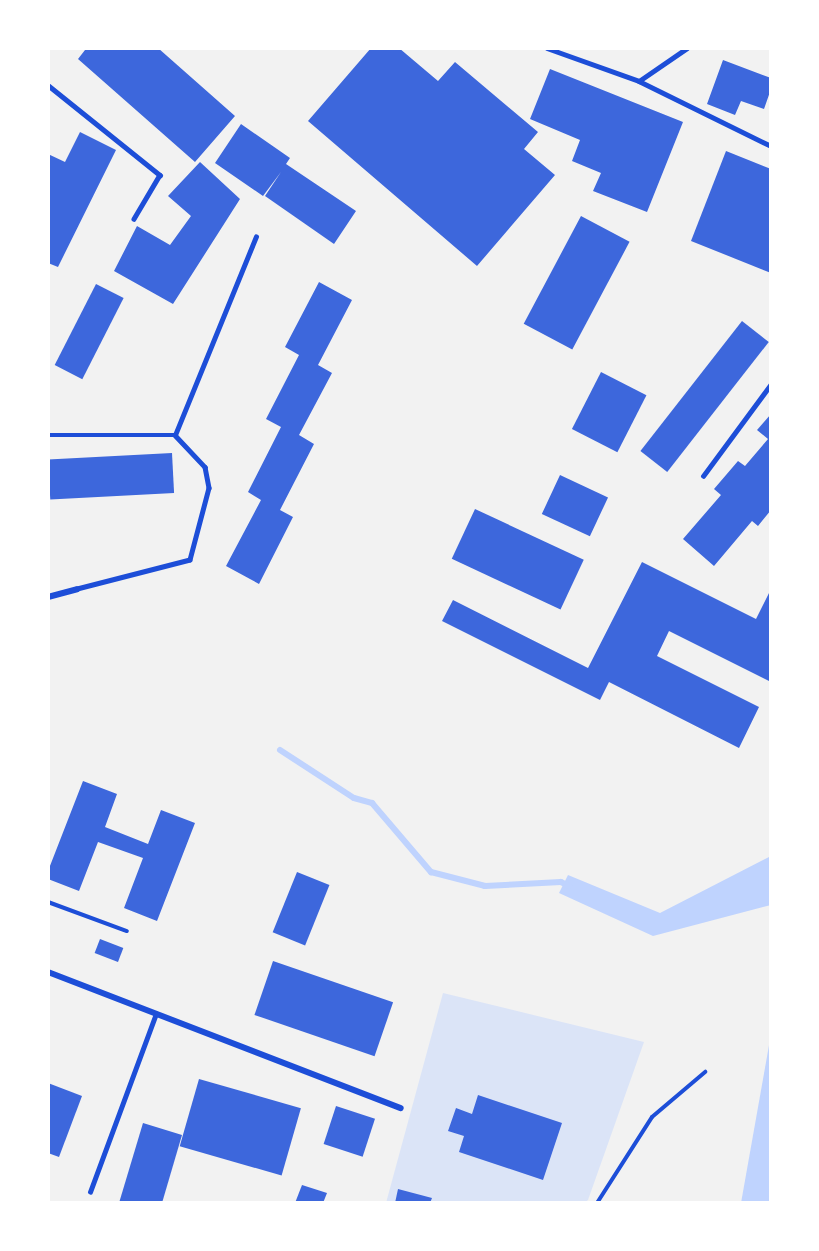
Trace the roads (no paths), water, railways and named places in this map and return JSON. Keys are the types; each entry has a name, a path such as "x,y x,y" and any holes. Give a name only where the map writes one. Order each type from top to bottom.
{"street":[{"path":"48,597 77,589"},
{"path":"48,972 401,1108"}],"lane":[{"path":"547,48 639,81 771,146"},
{"path":"639,81 687,48"},
{"path":"48,85 160,175 134,219"},
{"path":"175,435 256,237"},
{"path":"704,476 771,384"},
{"path":"48,435 175,435 205,467 209,488 190,560 77,589"},
{"path":"90,1192 156,1014"}],"water":[{"path":"771,856 771,905 653,936 559,893 568,875 660,913"},
{"path":"771,1034 771,1203 741,1203"}],"waterway":[{"path":"280,750 354,798 372,803 431,872 485,886 561,882 569,886"}]}
